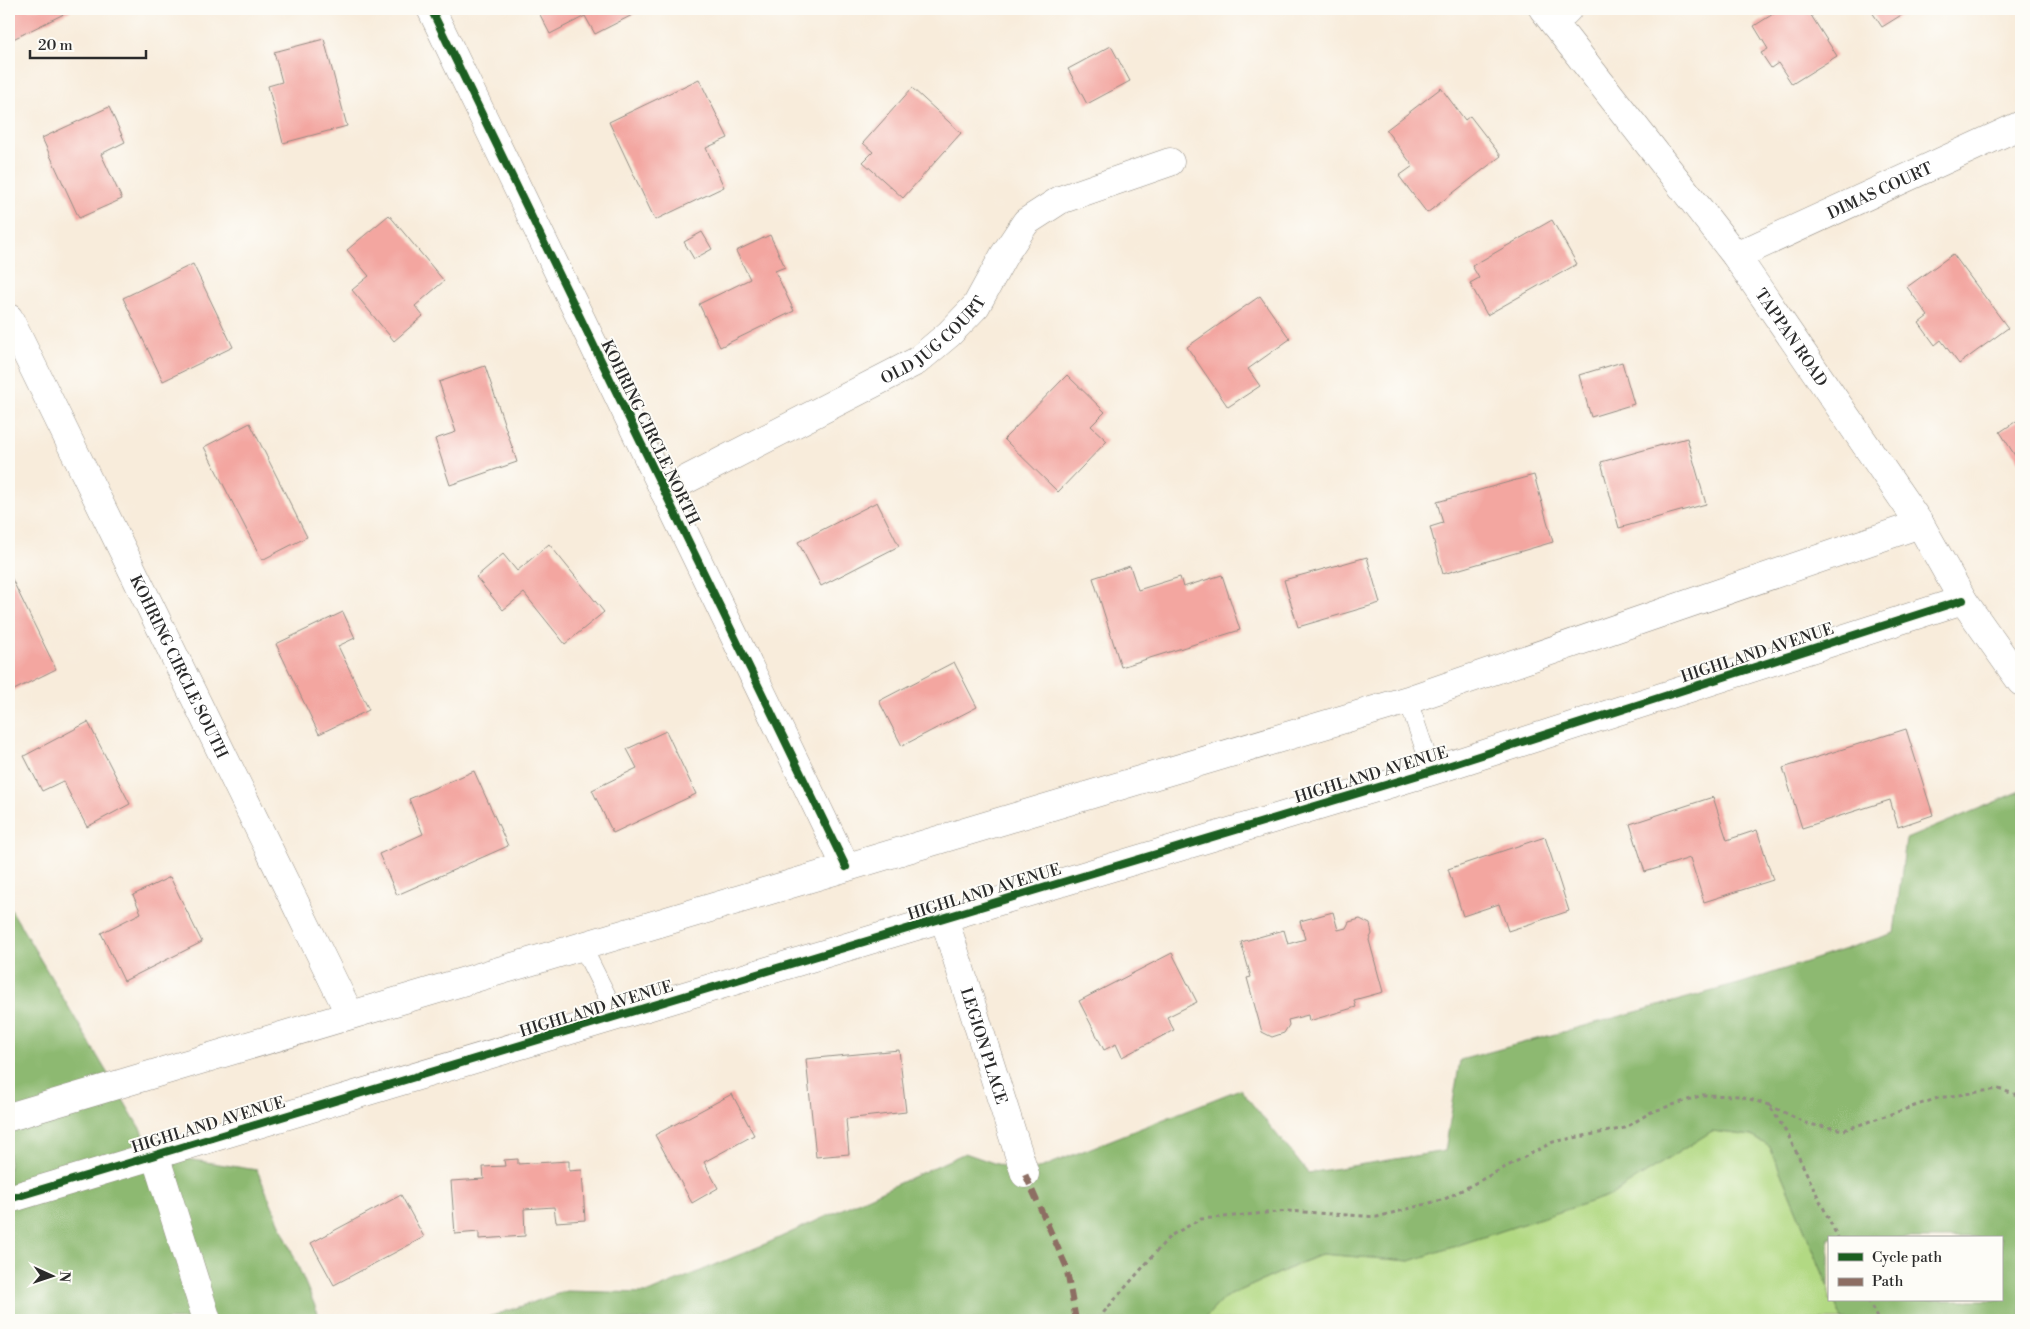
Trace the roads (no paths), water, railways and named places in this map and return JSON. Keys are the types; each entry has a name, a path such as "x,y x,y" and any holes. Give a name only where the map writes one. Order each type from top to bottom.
{"street":[{"name":"KOHRING CIRCLE NORTH","path":"431,9 846,867"},
{"name":"TAPPAN ROAD","path":"1555,14 1736,256 1920,524 1963,600 2021,682"},
{"name":"DIMAS COURT","path":"1736,256 2021,125"},
{"name":"OLD JUG COURT","path":"664,491 917,361 949,334 976,306 1004,255 1026,222 1060,200 1170,162"},
{"name":"KOHRING CIRCLE SOUTH","path":"9,318 350,1015"},
{"path":"9,1117 1408,700 1920,524"},
{"name":"HIGHLAND AVENUE","path":"9,1198 1432,771 1963,600"},
{"name":"LEGION PLACE","path":"944,918 1025,1174"},
{"path":"155,1154 207,1320"}],"lane":[{"path":"1408,700 1432,771"},
{"path":"582,946 617,1016"}]}
